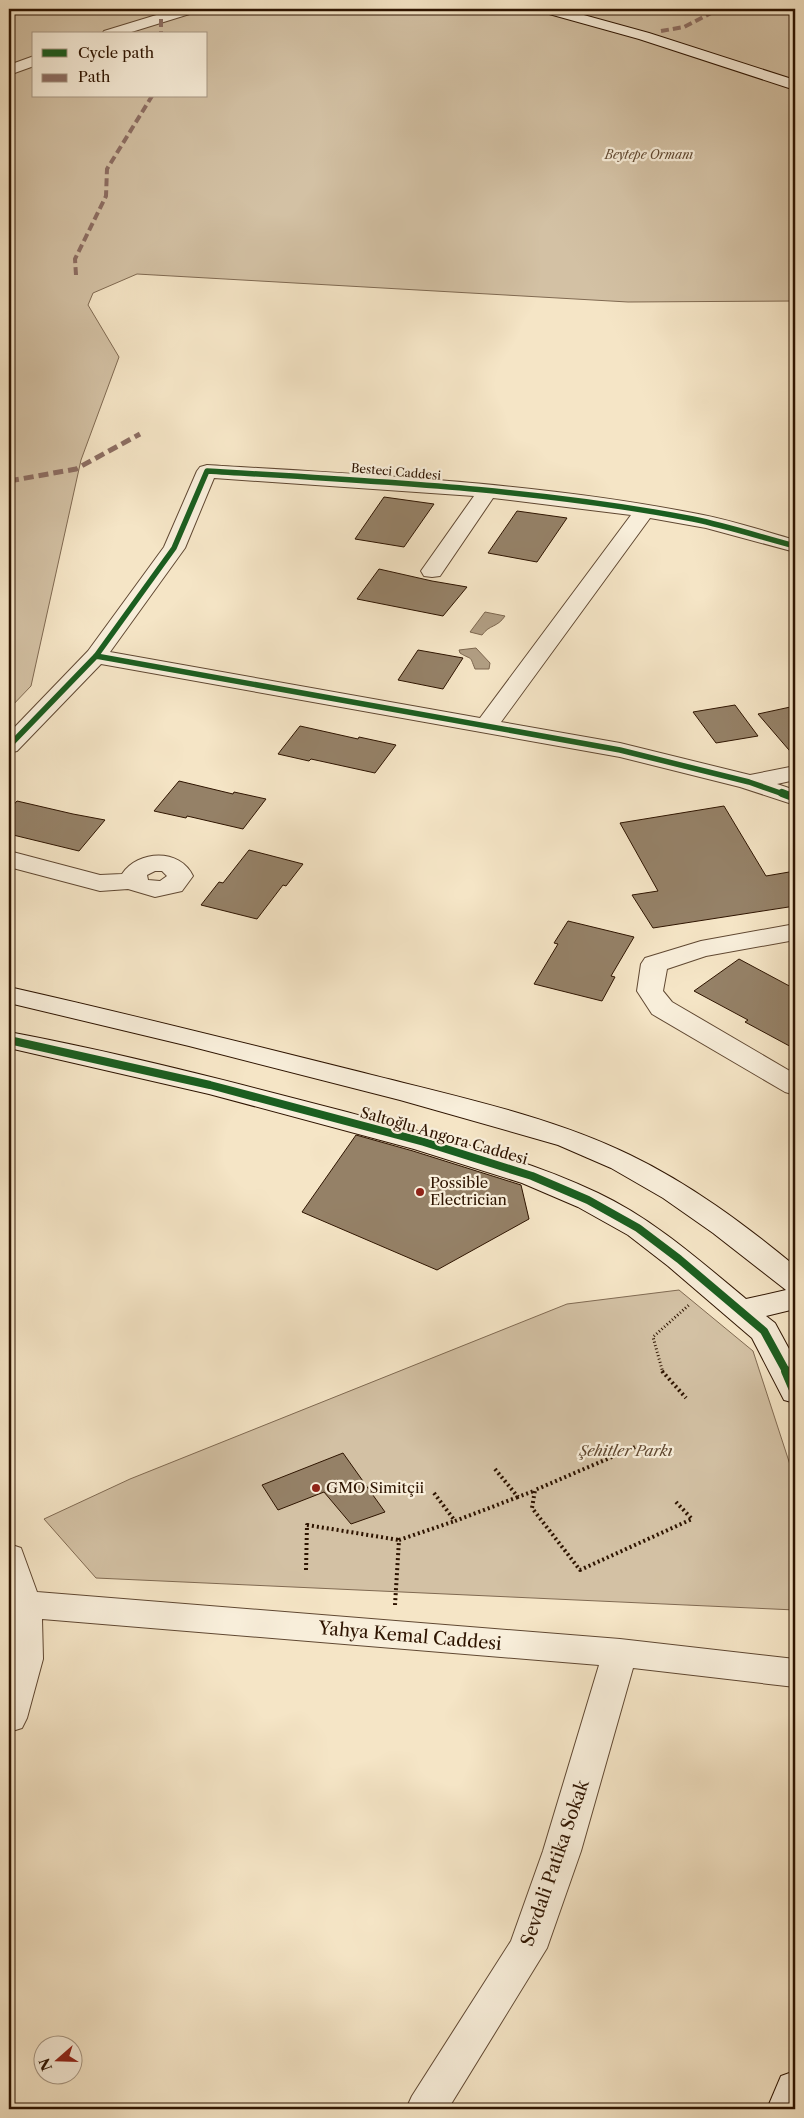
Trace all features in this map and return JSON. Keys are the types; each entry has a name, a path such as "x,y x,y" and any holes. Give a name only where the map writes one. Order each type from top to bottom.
{"street":[{"path":"115,32 191,9"},
{"path":"548,9 644,36 795,85"},
{"path":"577,9 661,31 795,73"},
{"path":"9,70 32,62"},
{"name":"Besteci Caddesi","path":"96,656 174,548 207,471 398,483 570,500 694,520 795,546"},
{"path":"432,571 487,492"},
{"path":"486,726 644,512"},
{"path":"9,746 96,656 620,750 749,782 795,798"},
{"path":"749,782 795,773"},
{"path":"9,859 100,883 134,881"},
{"path":"795,932 701,949 654,964 650,991 662,1008 795,1086"},
{"name":"Saltoğlu Angora Caddesi","path":"9,996 104,1016 308,1067 568,1138 633,1168 674,1192 722,1224 795,1282"},
{"name":"Saltoğlu Angora Caddesi","path":"9,1040 210,1085 424,1142 532,1176 588,1200 638,1228 743,1311 786,1349 795,1392"},
{"path":"743,1311 795,1298"},
{"path":"9,1557 24,1604 26,1659 9,1718"},
{"name":"Yahya Kemal Caddesi","path":"24,1604 620,1653 795,1673"},
{"name":"Sevdali Patika Sokak","path":"426,2109 528,1948 562,1851 620,1653"},
{"path":"787,2109 795,2089"}],"path":[{"path":"686,1398 661,1370 653,1337 710,1285"},
{"path":"306,1570 307,1526 399,1540 518,1498 635,1447"},
{"path":"495,1469 518,1498"},
{"path":"534,1490 532,1508 580,1570 692,1519 676,1502"},
{"path":"434,1493 455,1521"},
{"path":"394,1634 399,1540"}],"green space":[{"name":"Beytepe Ormanı","path":"9,9 795,9 795,301 628,302 137,274 93,293 88,305 119,357 81,460 31,686 9,709"},
{"name":"Şehitler Parkı","path":"679,1290 753,1351 795,1480 795,1610 96,1578 44,1519 130,1479 567,1304"}],"shaded area":[{"path":"485,612 505,616 482,635 470,632"},
{"path":"476,648 490,663 489,669 475,669 471,659 460,653 459,650"}],"building":[{"path":"384,497 434,504 404,547 355,539"},
{"path":"517,511 567,518 537,562 488,553"},
{"path":"379,569 467,587 443,616 357,599"},
{"path":"418,650 463,658 443,689 398,680"},
{"path":"735,705 758,736 716,743 693,712"},
{"path":"795,706 795,757 758,714"},
{"path":"300,726 396,745 375,773 278,754"},
{"path":"179,781 233,794 234,792 266,799 243,829 187,816 186,818 154,811"},
{"path":"17,801 105,820 79,851 9,834 9,810"},
{"path":"724,806 766,876 795,871 795,906 653,928 632,895 658,891 620,823"},
{"path":"249,850 303,864 286,886 283,885 257,919 201,905 219,882 223,883"},
{"path":"568,921 634,937 611,976 615,977 602,1001 534,984 558,944 554,943"},
{"path":"739,959 795,989 795,1049 745,1022 748,1020 694,991"},
{"name":"Possible Electrician","path":"356,1135 521,1185 529,1219 437,1270 302,1212"},
{"name":"GMO Simitçii","path":"343,1453 385,1512 351,1524 324,1492 278,1510 262,1485"}],"marked path":[{"path":"661,31 684,27 719,9"},
{"path":"161,19 161,32"},
{"path":"76,275 75,259 106,196 107,169 151,98"},
{"path":"9,481 76,469 140,434"}],"cycle path":[{"path":"96,656 174,548 207,471 329,478 512,493 572,500 693,519 795,546"},
{"path":"9,746 96,656 620,750 749,782 795,798"},
{"path":"9,1040 210,1085 424,1142 532,1176 588,1200 638,1228 679,1259 764,1331 795,1392"}],"place":[{"name":"Possible Electrician","path":"420,1192"},
{"name":"GMO Simitçii","path":"316,1488"}]}
